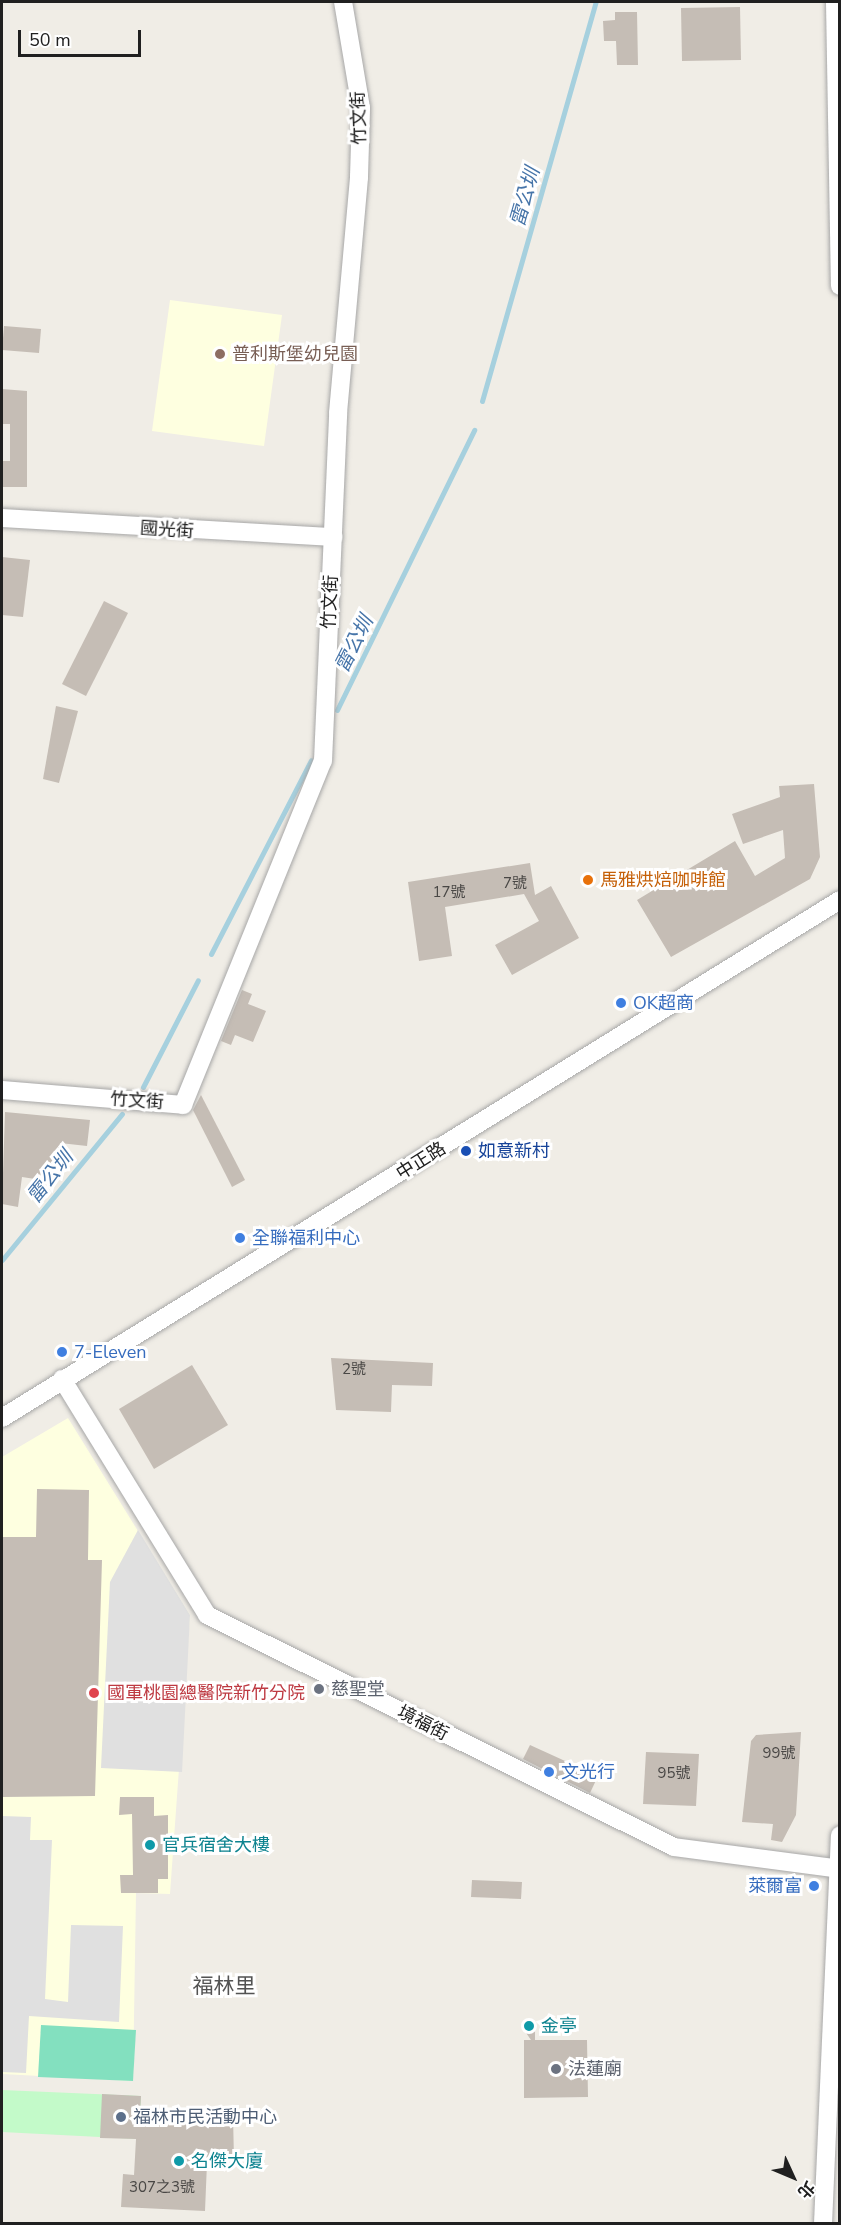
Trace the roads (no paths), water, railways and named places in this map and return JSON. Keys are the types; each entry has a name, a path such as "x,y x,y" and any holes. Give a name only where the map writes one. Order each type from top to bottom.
{"street":[{"name":"竹文街","path":"2,1090 183,1104 323,761 333,537 361,108 343,2"},
{"path":"835,2 840,286"},
{"name":"國光街","path":"2,518 333,537"},
{"name":"中正路","path":"2,1418 840,900"},
{"name":"境福街","path":"62,1379 207,1615 674,1847 839,1869"},
{"path":"823,2223 840,1835"}],"waterway":[{"name":"雷公圳","path":"482,401 596,2"},
{"name":"雷公圳","path":"337,710 474,430"},
{"name":"雷公圳","path":"211,954 311,760"},
{"name":"雷公圳","path":"143,1087 198,980"},
{"name":"雷公圳","path":"2,1260 122,1114"}],"place":[{"name":"普利斯堡幼兒園","path":"220,354"},
{"name":"馬雅烘焙咖啡館","path":"588,880"},
{"name":"OK超商","path":"621,1003"},
{"name":"如意新村","path":"466,1151"},
{"name":"全聯福利中心","path":"240,1238"},
{"name":"7-Eleven","path":"62,1352"},
{"name":"慈聖堂","path":"319,1689"},
{"name":"國軍桃園總醫院新竹分院","path":"94,1693"},
{"name":"文光行","path":"549,1772"},
{"name":"官兵宿舍大樓","path":"150,1845"},
{"name":"萊爾富","path":"814,1886"},
{"name":"金亭","path":"529,2026"},
{"name":"法蓮廟","path":"556,2069"},
{"name":"福林市民活動中心","path":"121,2117"},
{"name":"名傑大廈","path":"179,2161"}],"district":[{"name":"福林里","path":"224,1986"}]}
